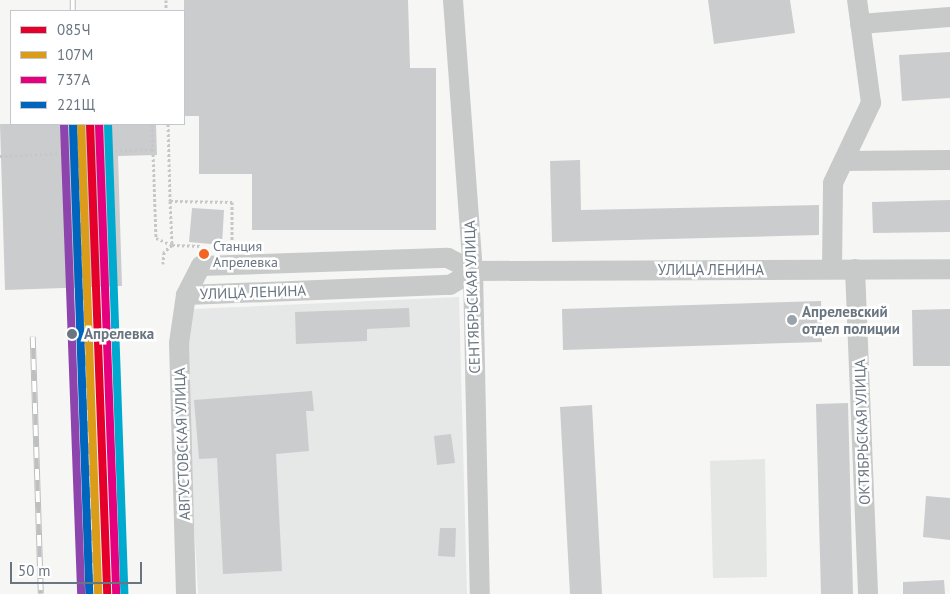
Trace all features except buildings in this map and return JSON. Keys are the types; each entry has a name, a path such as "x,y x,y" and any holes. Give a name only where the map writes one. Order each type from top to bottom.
{"street":[{"name":"СЕНТЯБРЬСКАЯ УЛИЦА","path":"453,0 473,271 480,594"},
{"path":"832,269 834,183 871,103 857,0"},
{"path":"860,24 950,17"},
{"path":"844,161 950,160"},
{"name":"УЛИЦА ЛЕНИНА","path":"473,271 450,285 186,295 200,266 448,258 473,271 950,269"},
{"name":"ОКТЯБРЬСКАЯ УЛИЦА","path":"855,269 868,594"},
{"name":"АВГУСТОВСКАЯ УЛИЦА","path":"186,295 179,343 186,594"}],"path":[{"path":"152,125 156,238 172,245 206,246"},
{"path":"168,125 172,245"},
{"path":"0,156 154,149"},
{"path":"170,200 232,202 232,247 224,247"},
{"path":"162,264 164,252 172,245"}],"shaded area":[{"path":"459,297 467,594 198,594 183,321 193,309"},
{"path":"765,459 767,577 713,578 710,461"}],"railway":[{"path":"73,0 73,10"},
{"path":"77,125 93,594"},
{"path":"33,337 41,594"}],"transit line":[{"path":"64,125 81,594"},
{"name":"221Щ","path":"73,125 89,594"},
{"name":"107М","path":"81,125 98,594"},
{"name":"085Ч","path":"90,125 107,594"},
{"name":"737А","path":"99,125 116,594"},
{"path":"108,125 124,593"}],"place":[{"name":"Станция Апрелевка","path":"204,254"},
{"name":"Апрелевский отдел полиции","path":"792,320"},
{"name":"Апрелевка","path":"72,334"}]}
